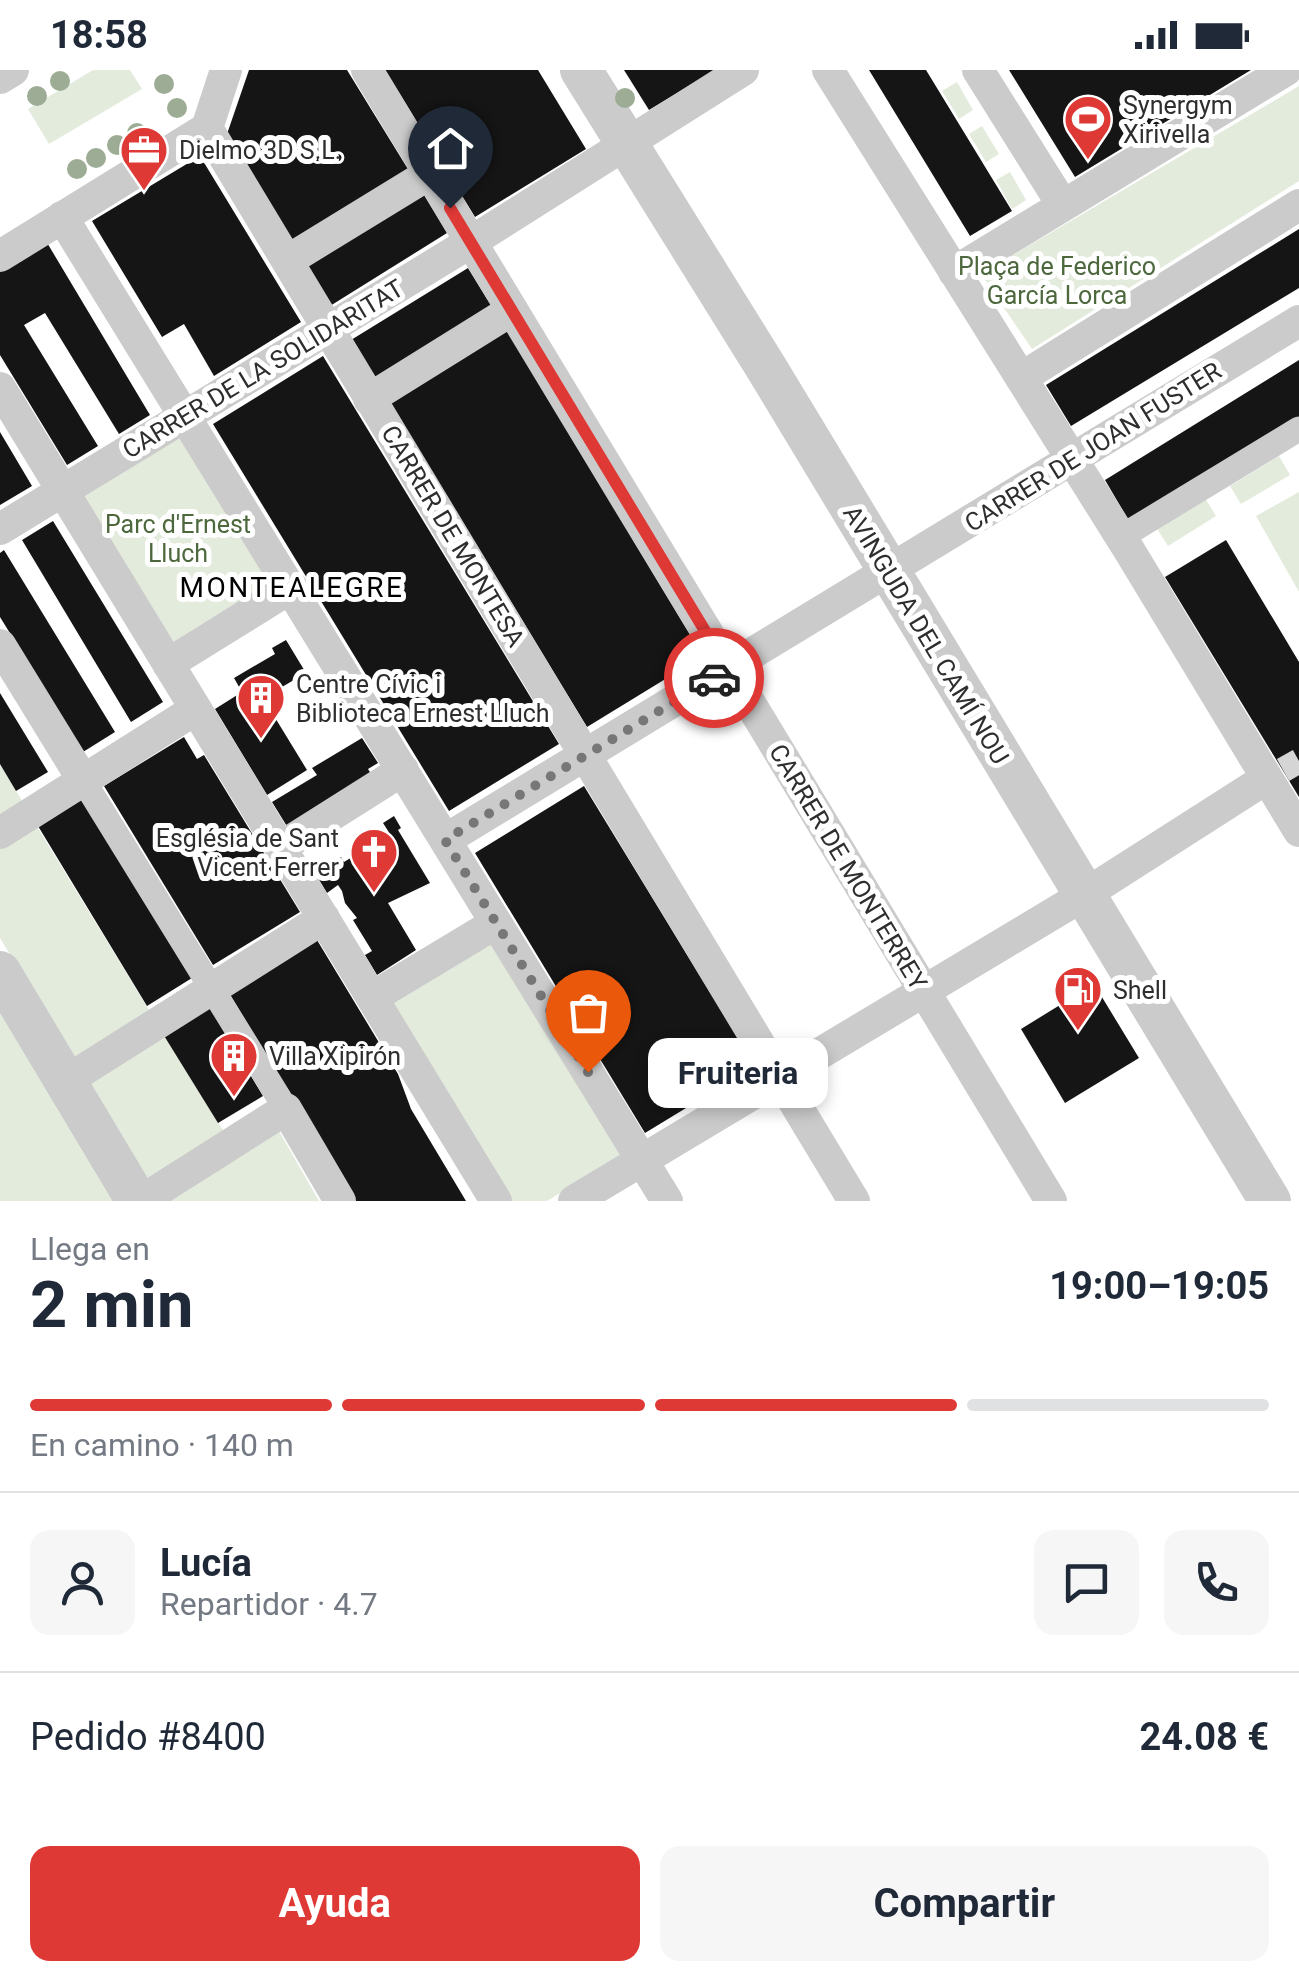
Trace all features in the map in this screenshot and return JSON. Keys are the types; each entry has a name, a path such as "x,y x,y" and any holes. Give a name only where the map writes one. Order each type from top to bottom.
{"street":[{"path":"0,78 13,70"},
{"path":"0,256 207,128 226,70"},
{"name":"CARRER DE MONTERREY","path":"367,70 1051,1201"},
{"name":"AVINGUDA DEL CAMÍ NOU","path":"581,70 1270,1201"},
{"name":"CARRER DE LA SOLIDARITAT","path":"0,528 471,242 743,70"},
{"path":"828,70 1072,460 1275,774 1299,831"},
{"path":"978,70 1062,204"},
{"path":"954,272 1286,70"},
{"name":"CARRER DE MONTESA","path":"207,128 854,1201"},
{"path":"287,262 429,174"},
{"path":"1021,378 1299,205"},
{"path":"62,217 666,1201"},
{"path":"369,399 512,310"},
{"name":"CARRER DE JOAN FUSTER","path":"445,840 1299,321"},
{"path":"0,388 496,1201"},
{"path":"1121,537 1299,429"},
{"path":"168,664 292,587"},
{"path":"0,645 340,1201"},
{"path":"0,832 196,710"},
{"path":"281,847 403,770"},
{"path":"574,1201 1084,894 1275,774"},
{"path":"66,1081 324,918"},
{"path":"374,997 496,923"},
{"path":"0,972 139,1201 286,1109"}],"green space":[{"path":"93,70 130,70 142,89 49,144 28,109"},
{"path":"957,82 973,110 959,119 942,91"},
{"name":"Plaça de Federico García Lorca","path":"1299,86 1299,181 1032,349 981,274"},
{"path":"982,126 999,154 986,162 969,134"},
{"path":"1010,172 1026,200 1012,209 996,180"},
{"name":"Parc d'Ernest Lluch","path":"184,434 274,580 172,643 82,497"},
{"path":"1279,456 1290,475 1241,504 1230,486"},
{"path":"1299,492 1299,592 1256,516"},
{"path":"1205,498 1216,516 1168,546 1156,527"},
{"path":"0,764 27,809 0,825"},
{"path":"33,820 152,1015 69,1066 63,1042 0,938 0,840"},
{"path":"490,934 623,1155 547,1201 508,1201 385,998"},
{"path":"0,1005 120,1201 0,1201"},
{"path":"160,1028 224,1132 140,1184 77,1080"},
{"path":"279,1131 319,1201 142,1201"}],"building":[{"path":"249,70 347,70 411,174 294,245 227,134"},
{"path":"385,70 538,70 586,149 475,217"},
{"path":"624,70 715,70 649,110"},
{"path":"869,70 926,70 1012,211 970,236"},
{"path":"1009,70 1251,70 1075,177"},
{"path":"200,156 301,322 214,376 184,324 162,337 92,221"},
{"path":"422,191 447,233 330,306 305,263"},
{"path":"1299,229 1299,288 1071,426 1046,385"},
{"path":"46,241 150,415 119,434 45,313 24,325 98,446 67,465 0,355 0,269"},
{"path":"468,268 494,310 377,381 351,340"},
{"path":"505,327 703,656 587,727 388,399"},
{"path":"323,356 559,744 449,811 213,424"},
{"path":"1299,360 1299,418 1129,521 1105,480"},
{"path":"0,432 32,486 0,505"},
{"path":"53,521 163,702 131,722 22,540"},
{"path":"1226,540 1299,662 1299,797 1165,577"},
{"path":"4,550 115,732 83,752 0,617 0,553"},
{"name":"Centre Cívic i Biblioteca Ernest Lluch","path":"286,640 306,673 263,698 307,770 267,795 215,709 242,692 234,678 275,654 272,648"},
{"path":"0,693 48,772 16,791 0,764"},
{"path":"184,737 197,759 204,755 300,912 213,965 104,786"},
{"path":"362,738 378,763 368,769 373,777 288,828 272,802 317,775 312,768"},
{"path":"584,786 755,1066 645,1133 475,853"},
{"path":"83,799 192,978 147,1006 38,826"},
{"name":"Església de Sant Vicent Ferrer","path":"394,816 401,828 398,830 430,883 388,903 416,950 377,975 365,955 372,951 353,920 357,918 345,903 342,891 338,885 327,893 315,873 341,857 344,862 390,834 383,823"},
{"path":"317,940 398,1074 411,1109 466,1201 354,1201 229,993"},
{"path":"1094,984 1139,1058 1065,1103 1021,1029"},
{"path":"209,1006 263,1096 218,1123 163,1034"}],"tunnel":[{"path":"1283,770 1299,761"}],"way so far":[{"path":"588,1072 445,840 714,678"}],"place":[{"name":"Synergym Xirivella","path":"1088,162"},
{"name":"Dielmo 3D S.L.","path":"144,192"},
{"name":"Centre Cívic i Biblioteca Ernest Lluch","path":"261,740"},
{"name":"Església de Sant Vicent Ferrer","path":"374,894"},
{"name":"Shell","path":"1078,1032"},
{"name":"Fruiteria","path":"588,1072"},
{"name":"Villa Xipirón","path":"234,1098"}],"district":[{"name":"MONTEALEGRE","path":"292,587"}],"route":[{"path":"450,208 728,669 714,678"}]}
